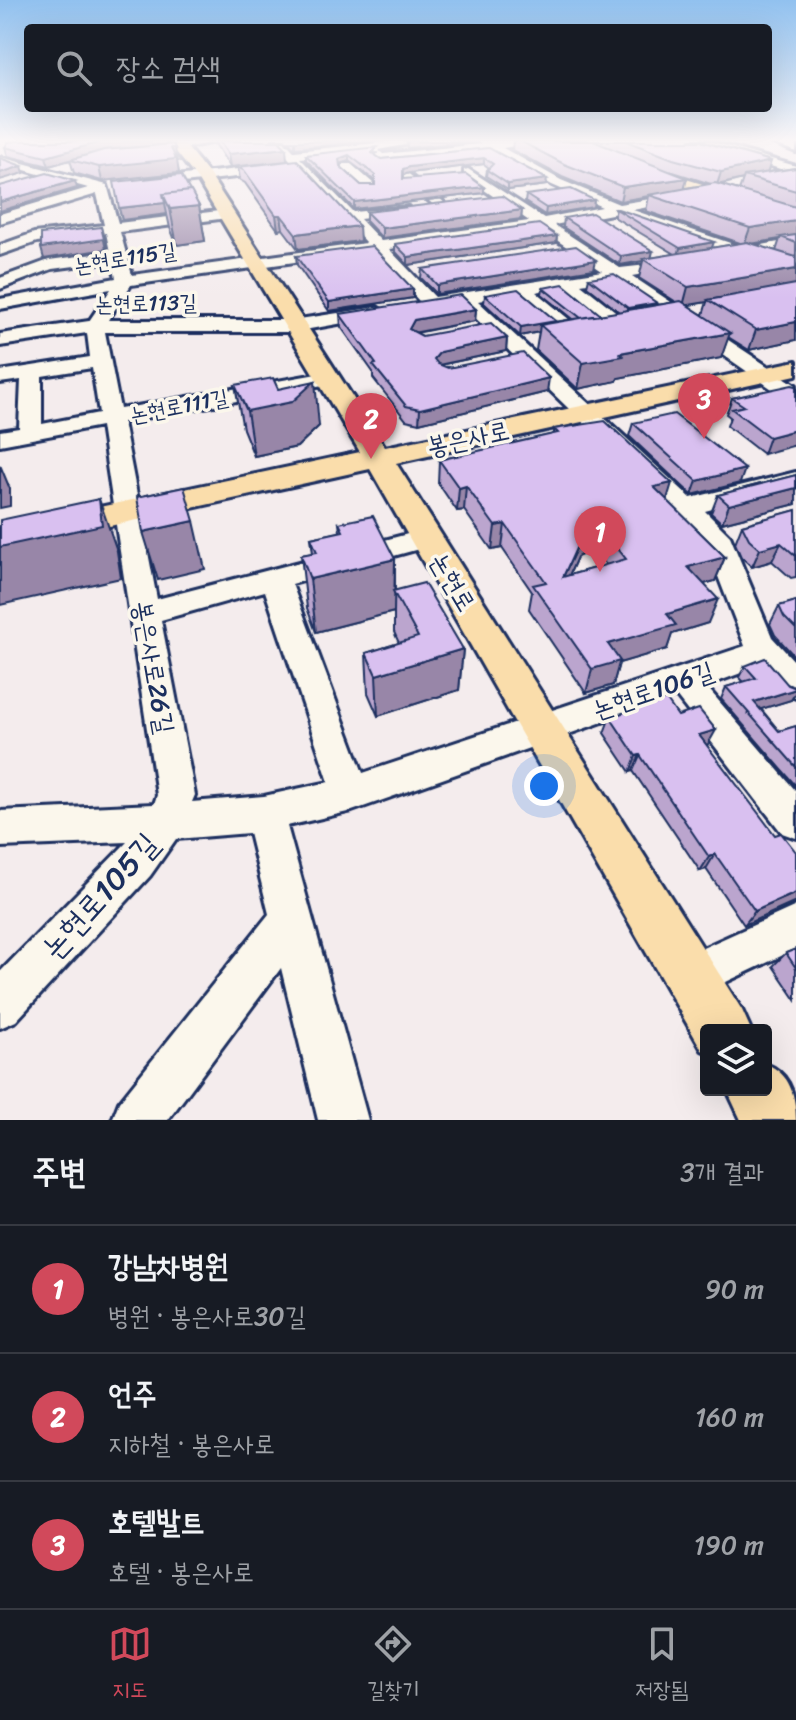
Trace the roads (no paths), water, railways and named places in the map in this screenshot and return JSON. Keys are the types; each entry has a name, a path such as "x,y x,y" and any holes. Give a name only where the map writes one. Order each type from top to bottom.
{"main road":[{"name":"논현로","path":"214,193 293,326 427,538 718,1024"},
{"path":"736,193 796,217"},
{"path":"740,193 796,209"},
{"name":"봉은사로","path":"0,539 796,368"},
{"path":"761,1096 775,1120"}],"street":[{"path":"0,219 89,193"},
{"path":"95,326 125,281 112,228 115,193"},
{"path":"338,193 352,216 379,245 412,272 431,303"},
{"path":"352,216 446,205 431,193"},
{"path":"498,193 796,395"},
{"path":"479,201 538,193"},
{"path":"584,193 615,208 796,271"},
{"name":"논현로115길","path":"1,303 125,281 542,223 700,193"},
{"path":"48,204 60,208 59,235"},
{"path":"23,213 36,217 59,217"},
{"path":"592,213 619,230"},
{"path":"0,250 34,238 227,214"},
{"name":"논현로113길","path":"0,340 95,326 293,326 796,244"},
{"path":"546,252 578,247"},
{"path":"646,247 688,262"},
{"path":"0,284 49,265 118,256"},
{"path":"67,263 71,290"},
{"path":"567,282 636,323"},
{"path":"522,289 575,334"},
{"path":"465,298 497,326 531,345 587,413 716,536 765,652 796,685"},
{"path":"501,361 531,345 575,334 708,310"},
{"name":"봉은사로26길","path":"95,326 176,795 166,822"},
{"path":"467,332 497,326"},
{"path":"0,377 101,361"},
{"path":"30,432 32,372"},
{"name":"논현로111길","path":"0,438 328,378"},
{"path":"685,508 796,479"},
{"path":"716,536 743,529"},
{"path":"145,613 427,538"},
{"path":"275,578 352,794"},
{"name":"논현로106길","path":"541,728 765,652"},
{"path":"681,679 796,820"},
{"name":"논현로105길","path":"0,829 166,822 264,814 352,794 541,728"},
{"path":"264,814 343,1120"},
{"name":"논현로105길","path":"0,1005 136,862 166,822"},
{"path":"137,1120 290,921"},
{"path":"690,977 796,927"}],"place":[{"name":"호텔발트","path":"704,439"},
{"name":"언주","path":"371,459"},
{"name":"강남차병원","path":"600,572"}]}
